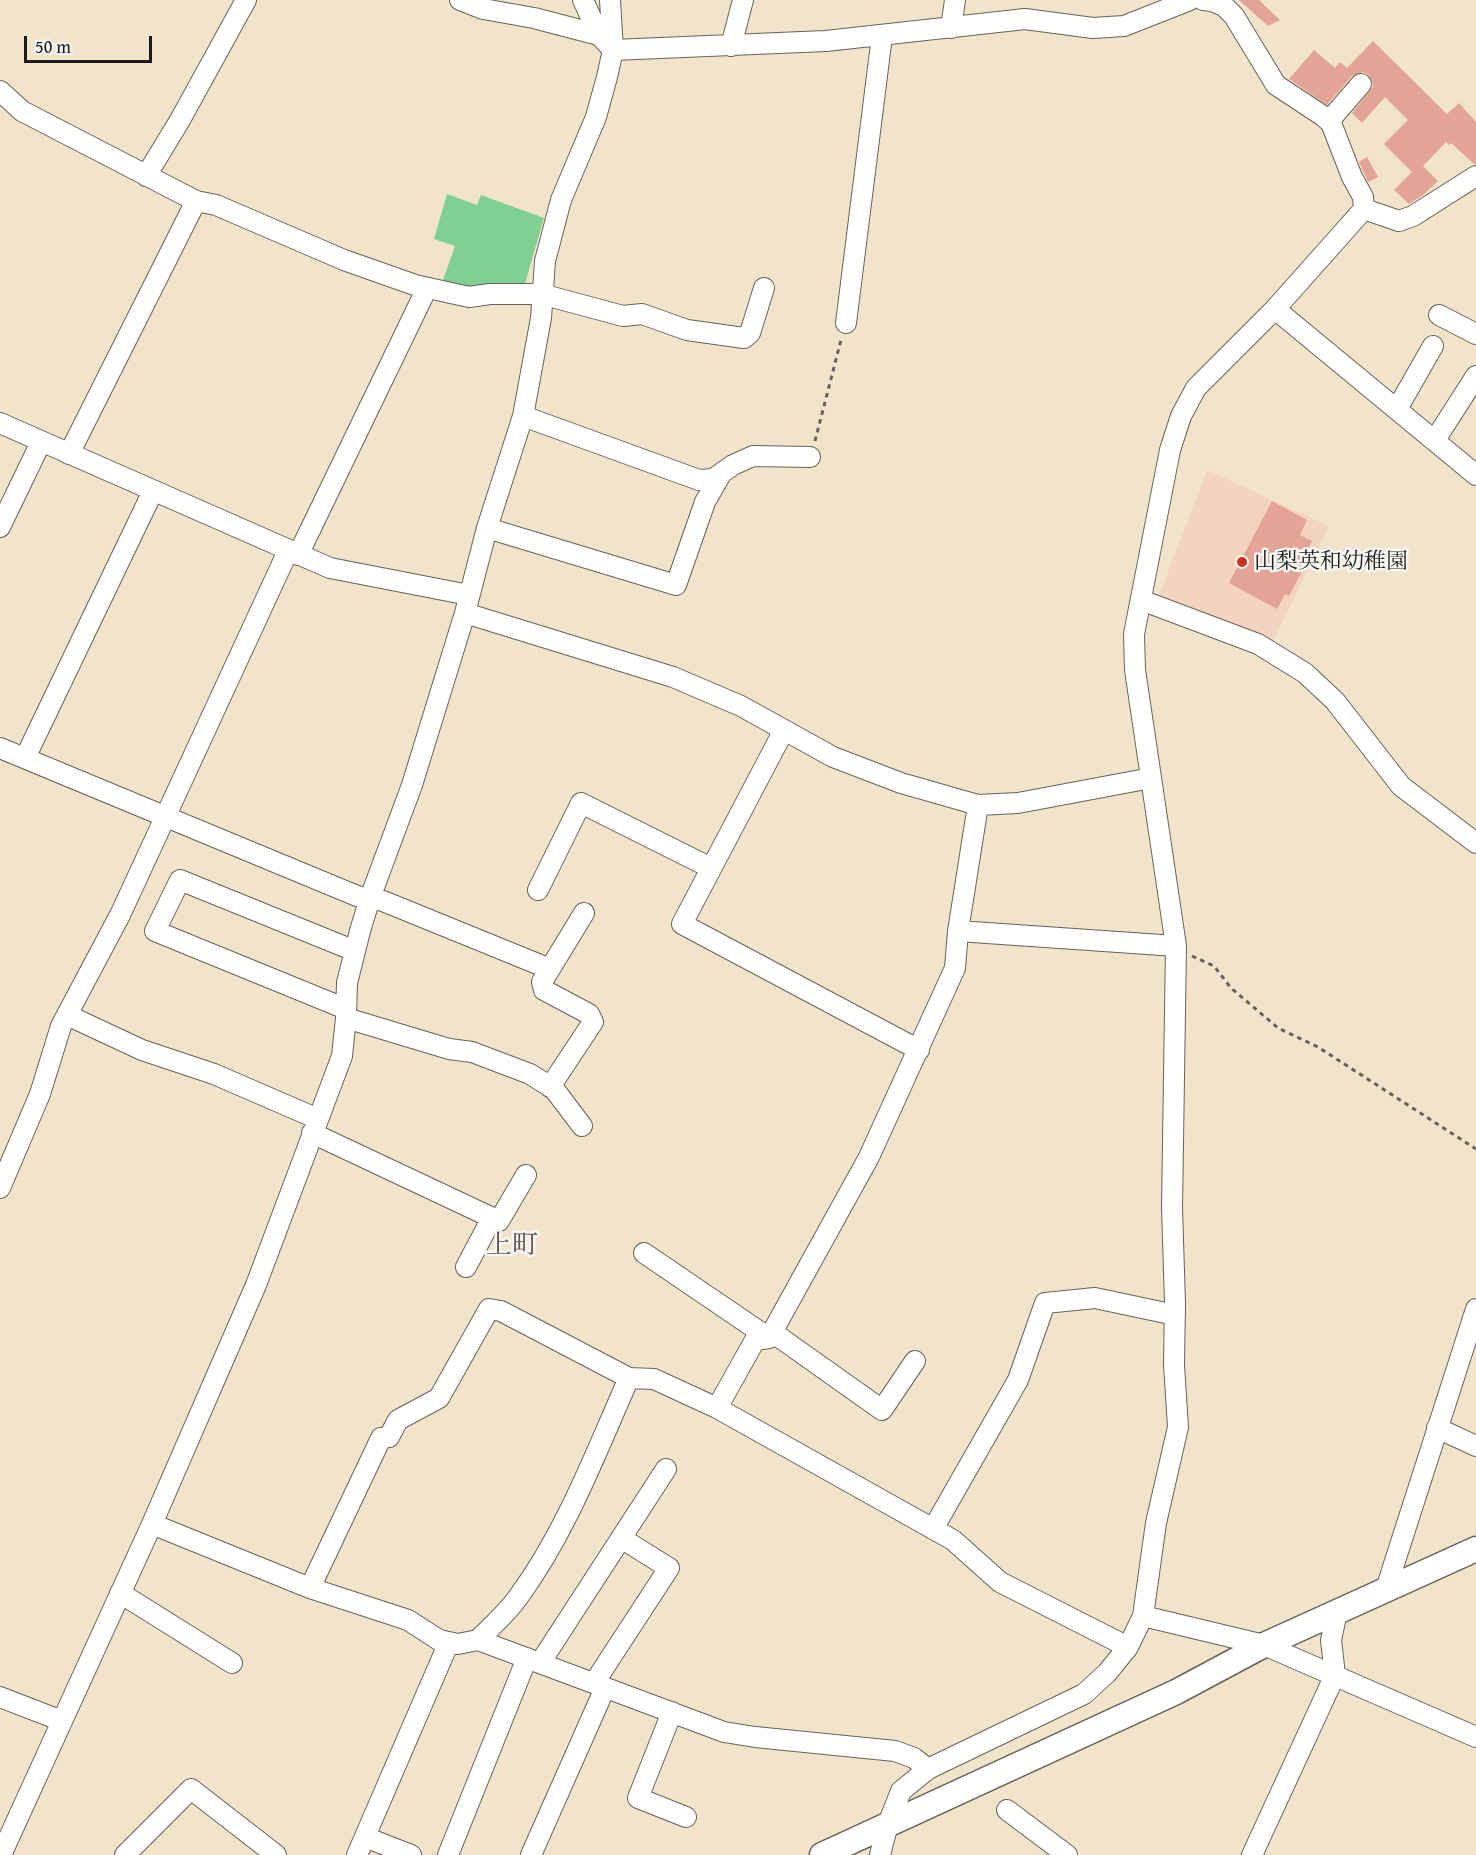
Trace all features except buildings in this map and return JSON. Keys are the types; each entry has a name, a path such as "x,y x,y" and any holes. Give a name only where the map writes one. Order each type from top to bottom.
{"main road":[{"path":"822,1855 1176,1692 1264,1645 1476,1549"}],"street":[{"path":"146,176 180,120 246,0"},
{"path":"460,0 483,9 534,18 599,35"},
{"path":"583,0 599,35 613,50 731,46 882,36 1025,19 1093,28 1124,26 1190,0"},
{"path":"1,1855 152,1524 256,1285 342,1056 347,983 370,897 412,785 467,604 487,528 523,416 541,318 545,261 561,200 596,117 613,50 610,0"},
{"path":"731,46 743,0"},
{"path":"951,28 956,0"},
{"path":"880,1855 888,1824 901,1791 928,1769 1084,1694 1107,1673 1128,1647 1143,1616 1156,1523 1178,1427 1174,1365 1172,1208 1176,949 1135,670 1134,634 1170,450 1181,416 1196,388 1275,309 1364,209 1363,197 1352,177 1329,121 1276,85 1234,16 1224,6 1203,0"},
{"path":"846,324 882,36"},
{"path":"1329,121 1361,84"},
{"path":"0,91 22,111 196,201 216,205 344,260 427,288 469,297 490,294 541,294 623,316 642,314 687,330 744,338 750,333 764,288"},
{"path":"1364,209 1399,221 1413,216 1476,176"},
{"path":"69,454 196,201"},
{"path":"0,1188 40,1094 61,1026 120,915 293,553 427,288"},
{"path":"1275,309 1476,475"},
{"path":"1439,315 1476,334"},
{"path":"1397,409 1433,346"},
{"path":"1435,440 1476,376"},
{"path":"523,416 699,480 713,479 733,465 753,456 810,457"},
{"path":"0,423 330,568 467,604 673,677 741,706 832,757 901,783 978,805 1018,803 1151,778"},
{"path":"0,527 41,442"},
{"path":"487,528 676,585 705,502 721,474"},
{"path":"25,758 153,491"},
{"path":"1141,600 1258,644 1305,673 1335,701 1401,786 1476,843"},
{"path":"784,730 682,924 919,1050"},
{"path":"0,748 357,896 383,901 550,969"},
{"path":"538,890 581,803 711,868"},
{"path":"717,1408 755,1340 770,1335 869,1157 955,968 958,931 978,805"},
{"path":"355,951 180,880 155,931 346,1013 449,1049 472,1052 530,1074 554,1089 582,1126"},
{"path":"550,1087 593,1022 589,1014 544,990 542,982 584,913"},
{"path":"958,931 1176,949"},
{"path":"67,1015 142,1050 214,1074 499,1221 526,1175"},
{"path":"466,1267 492,1218"},
{"path":"644,1253 882,1410 915,1361"},
{"path":"933,1529 1018,1380 1045,1303 1095,1298 1175,1315"},
{"path":"310,1588 381,1438 389,1437 398,1420 439,1398 489,1309 501,1311 629,1378 654,1379 717,1408 953,1540 1000,1582 1128,1647"},
{"path":"1386,1589 1476,1309"},
{"path":"478,1640 518,1598 544,1558 570,1510 629,1378"},
{"path":"1437,1428 1476,1446"},
{"path":"448,1855 534,1661 621,1538 666,1469"},
{"path":"152,1524 310,1588 408,1620 439,1641 458,1644 478,1640 724,1732 896,1751 914,1758 928,1769"},
{"path":"531,1855 599,1685 669,1568 621,1538"},
{"path":"120,1593 232,1663"},
{"path":"1252,1855 1335,1675 1331,1640 1337,1612"},
{"path":"1143,1616 1264,1645 1476,1737"},
{"path":"411,1855 361,1846 449,1642"},
{"path":"0,1697 62,1721"},
{"path":"672,1712 638,1798 686,1817"},
{"path":"126,1853 191,1789 276,1855"},
{"path":"1007,1810 1067,1855"}],"path":[{"path":"810,457 846,324"},
{"path":"1176,949 1214,966 1231,988 1278,1028 1318,1047 1476,1149"}],"shaded area":[{"name":"山梨英和幼稚園","path":"1207,470 1329,526 1273,641 1158,598"}],"green space":[{"path":"447,194 477,205 481,195 544,218 524,287 464,290 442,283 455,246 434,239"}],"place":[{"name":"山梨英和幼稚園","path":"1242,562"}],"district":[{"name":"上町","path":"512,1246"}]}
